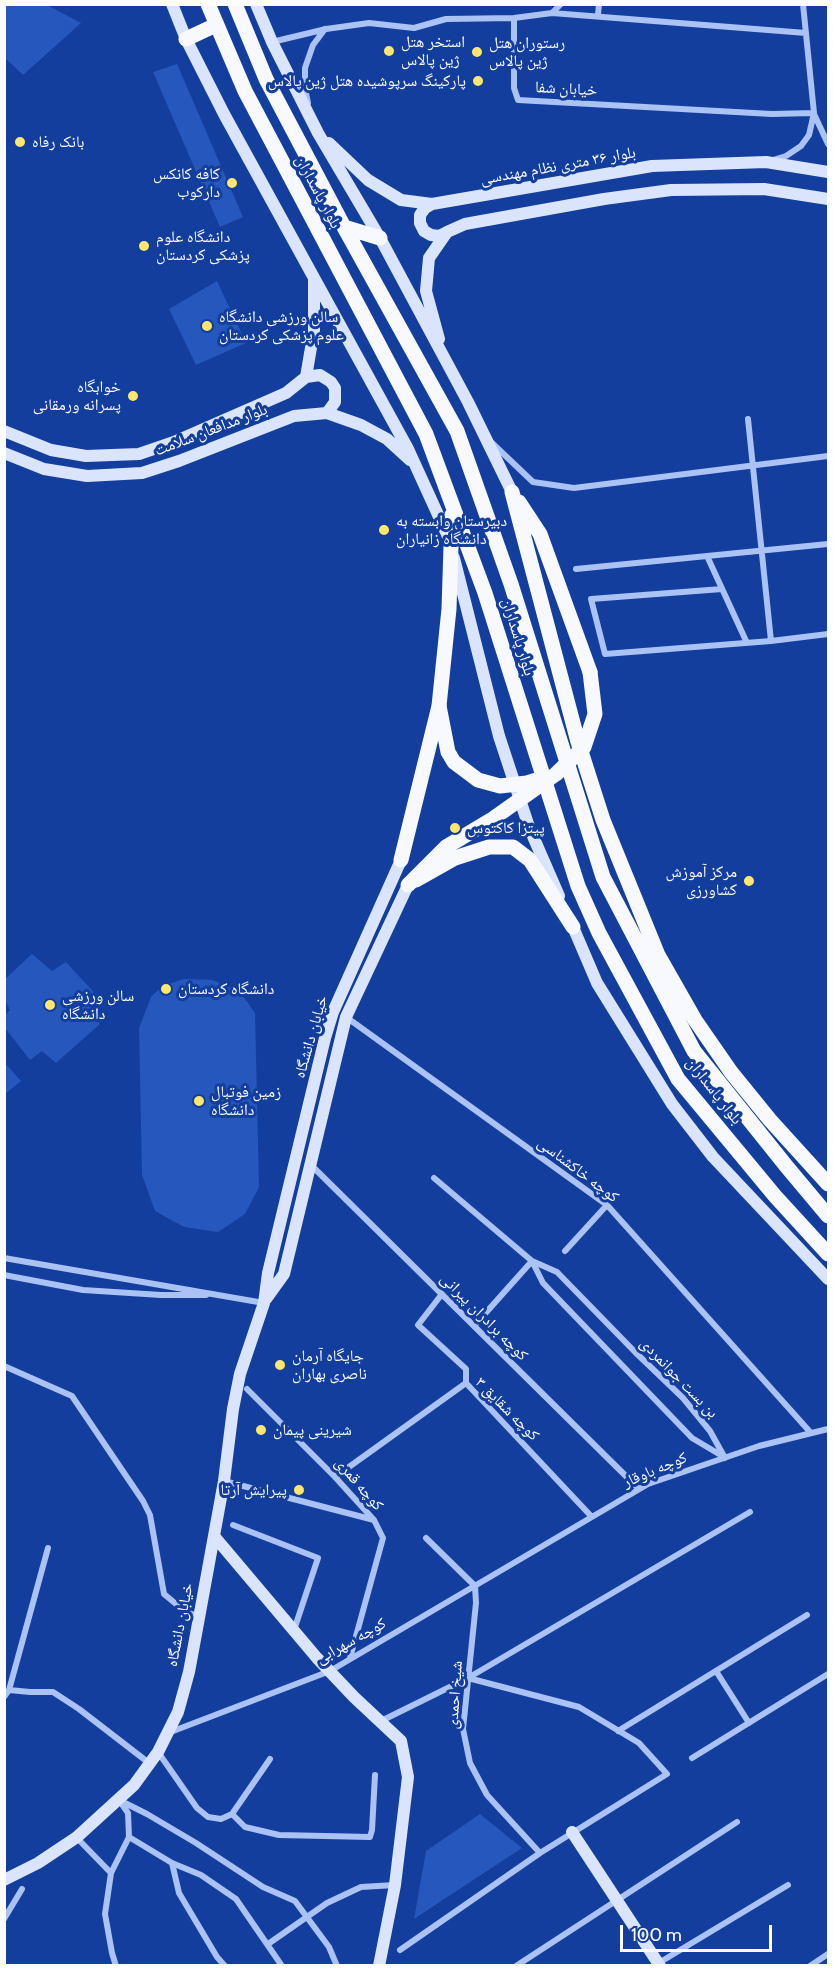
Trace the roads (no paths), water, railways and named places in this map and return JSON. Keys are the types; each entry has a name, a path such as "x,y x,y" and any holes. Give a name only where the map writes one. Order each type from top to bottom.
{"main road":[{"path":"172,4 186,39 224,114 416,466 452,546 499,736 529,827 597,983 672,1104 713,1157 828,1279"},
{"name":"بلوار پاسداران","path":"208,4 245,91 426,434 485,593 578,886 599,933 678,1079 775,1196 828,1254"},
{"name":"بلوار پاسداران","path":"235,4 266,80 457,431 511,584 603,877 694,1051 828,1216"},
{"path":"256,4 272,42 318,133 380,238 468,402 512,492 540,534 590,672 595,714 585,747 556,774 491,820 446,847 408,885"},
{"path":"186,39 216,26"},
{"name":"بلوار ۳۶ متری نظام مهندسی","path":"318,133 368,180 401,200 432,204 652,166 766,162 828,172"},
{"path":"432,204 420,215 420,224 424,231 439,236 465,224 487,219 671,190 764,189 828,199"},
{"path":"344,227 380,238"},
{"path":"444,358 426,291 429,258 447,232"},
{"path":"314,277 314,330 306,377 320,375 331,382 335,388 335,402 327,413"},
{"name":"بلوار مدافعان سلامت","path":"4,431 51,450 86,456 139,454 174,442 286,393 306,377"},
{"name":"بلوار مدافعان سلامت","path":"4,453 44,469 87,476 142,473 294,416 327,413 361,425 387,439 416,466"},
{"path":"512,492 578,742 603,820 658,955 695,1020 731,1072 770,1120 828,1184"},
{"path":"401,860 440,706 449,609 452,503"},
{"path":"440,706 448,752 454,762 478,780 500,786 527,783 556,774"},
{"path":"408,885 455,858 489,848 513,847 530,860 573,927"},
{"name":"خیابان دانشگاه","path":"5,1878 38,1863 77,1837 134,1785 158,1752 178,1712 189,1672 199,1618 224,1481 240,1374 264,1303 268,1273 333,1012 401,860"},
{"name":"خیابان دانشگاه","path":"264,1303 284,1274 346,1017 408,885"},
{"path":"622,913 638,903"},
{"path":"214,1536 330,1671 401,1741 408,1777 395,1885 379,1965"},
{"path":"572,1832 658,1965"}],"street":[{"path":"552,13 561,4"},
{"path":"598,15 599,4"},
{"path":"766,162 786,156 801,146 809,135 814,113 803,4"},
{"path":"272,42 326,29 369,23 414,28 446,19 514,18 552,13 806,33"},
{"name":"خیابان شفا","path":"514,18 514,88 518,100 772,114 814,113"},
{"path":"311,119 305,88 305,68 313,45 326,29"},
{"path":"814,113 828,144"},
{"path":"748,419 771,641"},
{"path":"483,434 533,482 574,488 828,456"},
{"path":"576,569 828,544"},
{"path":"707,556 747,643"},
{"path":"722,589 591,599 605,654 771,641 828,634"},
{"name":"کوچه خاکشناسی","path":"346,1017 607,1205 811,1433"},
{"name":"کوچه برادران پیرانی","path":"310,1163 639,1489"},
{"name":"بن بست جوانمردی","path":"434,1178 532,1260 557,1272 683,1398 710,1431 725,1458"},
{"path":"565,1251 607,1205"},
{"path":"4,1258 264,1303"},
{"path":"474,1326 532,1260"},
{"name":"بن بست جوانمردی","path":"532,1260 543,1283 692,1438 725,1458"},
{"path":"4,1275 83,1290 161,1295 227,1295"},
{"path":"442,1294 418,1325 466,1369 466,1383"},
{"path":"4,1366 72,1396 143,1501 150,1515 164,1594 182,1609 199,1618"},
{"name":"کوچه شقایق ۳","path":"335,1477 466,1383 591,1516"},
{"name":"کوچه قمری","path":"247,1389 335,1477 374,1520 383,1538 350,1658"},
{"name":"کوچه باوقار","path":"475,1586 648,1484 759,1446 828,1429"},
{"path":"224,1481 374,1520"},
{"path":"381,1721 468,1678 750,1512"},
{"path":"234,1525 318,1558 294,1630"},
{"path":"426,1538 475,1586"},
{"path":"4,1697 9,1690 48,1548"},
{"name":"شیخ احمدی","path":"475,1586 476,1603 464,1729 470,1763 487,1795 540,1853"},
{"name":"کوچه سهرابی","path":"168,1734 330,1671 475,1586"},
{"path":"618,1731 807,1616"},
{"path":"716,1671 749,1722"},
{"path":"692,1758 828,1674"},
{"path":"400,1950 540,1853 667,1774 639,1743 579,1707 468,1678"},
{"path":"9,1690 53,1692 79,1709 150,1764"},
{"path":"158,1752 197,1808 208,1817 221,1819 232,1814 270,1759"},
{"path":"232,1814 245,1827 279,1835 370,1837 375,1775"},
{"path":"116,1965 105,1914 111,1873 129,1837 128,1813 118,1799"},
{"path":"118,1799 196,1843 263,1887 295,1901 329,1947 338,1965"},
{"path":"516,1965 737,1822"},
{"path":"77,1837 111,1873"},
{"path":"129,1837 172,1863 201,1875 236,1899 282,1965"},
{"path":"172,1863 179,1893 217,1957 225,1965"},
{"path":"268,1944 327,1903 361,1887 395,1885"},
{"path":"658,1965 788,1885"},
{"path":"4,1919 22,1889"},
{"path":"810,1965 828,1954"}],"place":[{"name":"استخر هتل ژین پالاس","path":"389,51"},
{"name":"رستوران هتل ژین پالاس","path":"477,52"},
{"name":"پارکینگ سرپوشیده هتل ژین پالاس","path":"478,81"},
{"name":"بانک رفاه","path":"20,142"},
{"name":"کافه کانکس دارکوب","path":"232,183"},
{"name":"دانشگاه علوم پزشکی کردستان","path":"144,246"},
{"name":"سالن ورزشی دانشگاه علوم پزشکی کردستان","path":"207,326"},
{"name":"خوابگاه پسرانه ورمقانی","path":"133,396"},
{"name":"دبیرستان وابسته به دانشگاه زانیاران","path":"384,530"},
{"name":"پیتزا کاکتوس","path":"455,828"},
{"name":"مرکز آموزش کشاورزی","path":"749,881"},
{"name":"دانشگاه کردستان","path":"166,989"},
{"name":"سالن ورزشی دانشگاه","path":"50,1005"},
{"name":"زمین فوتبال دانشگاه","path":"199,1101"},
{"name":"جایگاه آرمان ناصری بهاران","path":"280,1365"},
{"name":"شیرینی پیمان","path":"261,1430"},
{"name":"پیرایش آرتا","path":"299,1490"}]}
